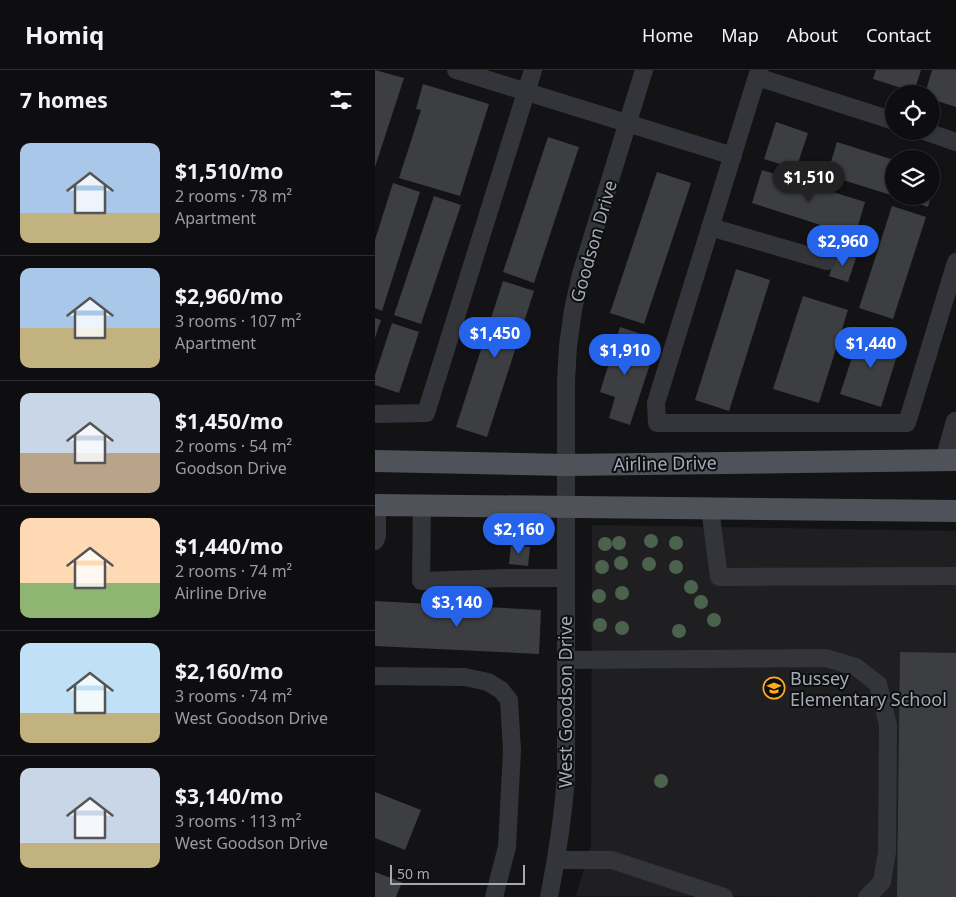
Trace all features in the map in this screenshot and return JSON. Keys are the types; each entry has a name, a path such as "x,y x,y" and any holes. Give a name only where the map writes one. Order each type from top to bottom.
{"main road":[{"name":"Airline Drive","path":"375,460 566,465 950,460"},
{"path":"376,505 956,511"}],"street":[{"path":"456,70 733,156"},
{"path":"375,414 426,413 533,70"},
{"name":"Goodson Drive","path":"566,506 566,381 573,310 581,274 644,70"},
{"path":"885,119 758,74 656,403 657,424 907,423 956,262"},
{"path":"940,136 956,142"},
{"path":"710,227 827,262"},
{"path":"950,460 956,420"},
{"path":"375,541 377,536 376,505"},
{"path":"422,505 421,581 566,578"},
{"name":"West Goodson Drive","path":"549,897 557,860 566,777 566,506"},
{"path":"709,508 719,577 956,576"},
{"path":"566,660 826,658 856,666 878,684 888,725 887,852 882,882 867,897"},
{"path":"375,676 465,677 488,682 501,690 509,700 512,750 507,847 493,897"},
{"path":"557,860 612,860 724,897"}],"shaded area":[{"name":"Bussey Elementary School","path":"592,525 956,531 956,897 576,896 591,845"}],"building":[{"path":"375,70 404,78 375,167"},
{"path":"876,70 921,70 916,85 892,85 873,79"},
{"path":"932,70 956,70 956,107 940,102 940,85 928,85"},
{"path":"423,84 489,104 460,196 399,178 421,110 416,109"},
{"path":"776,122 808,133 796,169 764,159"},
{"path":"548,137 579,147 534,283 503,272"},
{"path":"837,142 885,157 885,193 827,175"},
{"path":"762,170 865,202 855,236 752,203"},
{"path":"657,172 691,183 644,324 610,313"},
{"path":"393,183 420,192 382,311 375,308 375,240"},
{"path":"434,196 461,205 421,324 394,315"},
{"path":"892,206 926,217 893,319 859,308"},
{"path":"837,252 856,258 848,282 829,276"},
{"path":"736,269 770,280 729,411 695,400"},
{"path":"503,281 534,291 487,437 456,427"},
{"path":"803,296 848,310 819,403 773,389"},
{"path":"375,318 381,320 375,338"},
{"path":"392,323 419,332 399,393 375,385 375,375"},
{"path":"620,327 641,334 634,356 651,361 630,425 609,418 615,397 600,392"},
{"path":"861,330 901,343 881,407 840,394"},
{"path":"511,545 530,547 528,566 509,564"},
{"path":"375,601 541,610 539,654 375,646"},
{"path":"900,652 956,653 956,897 897,897"},
{"path":"375,792 421,810 405,850 375,838"},
{"path":"375,872 402,882 396,897 375,897"}],"place":[{"name":"Bussey Elementary School","path":"774,688"}]}
